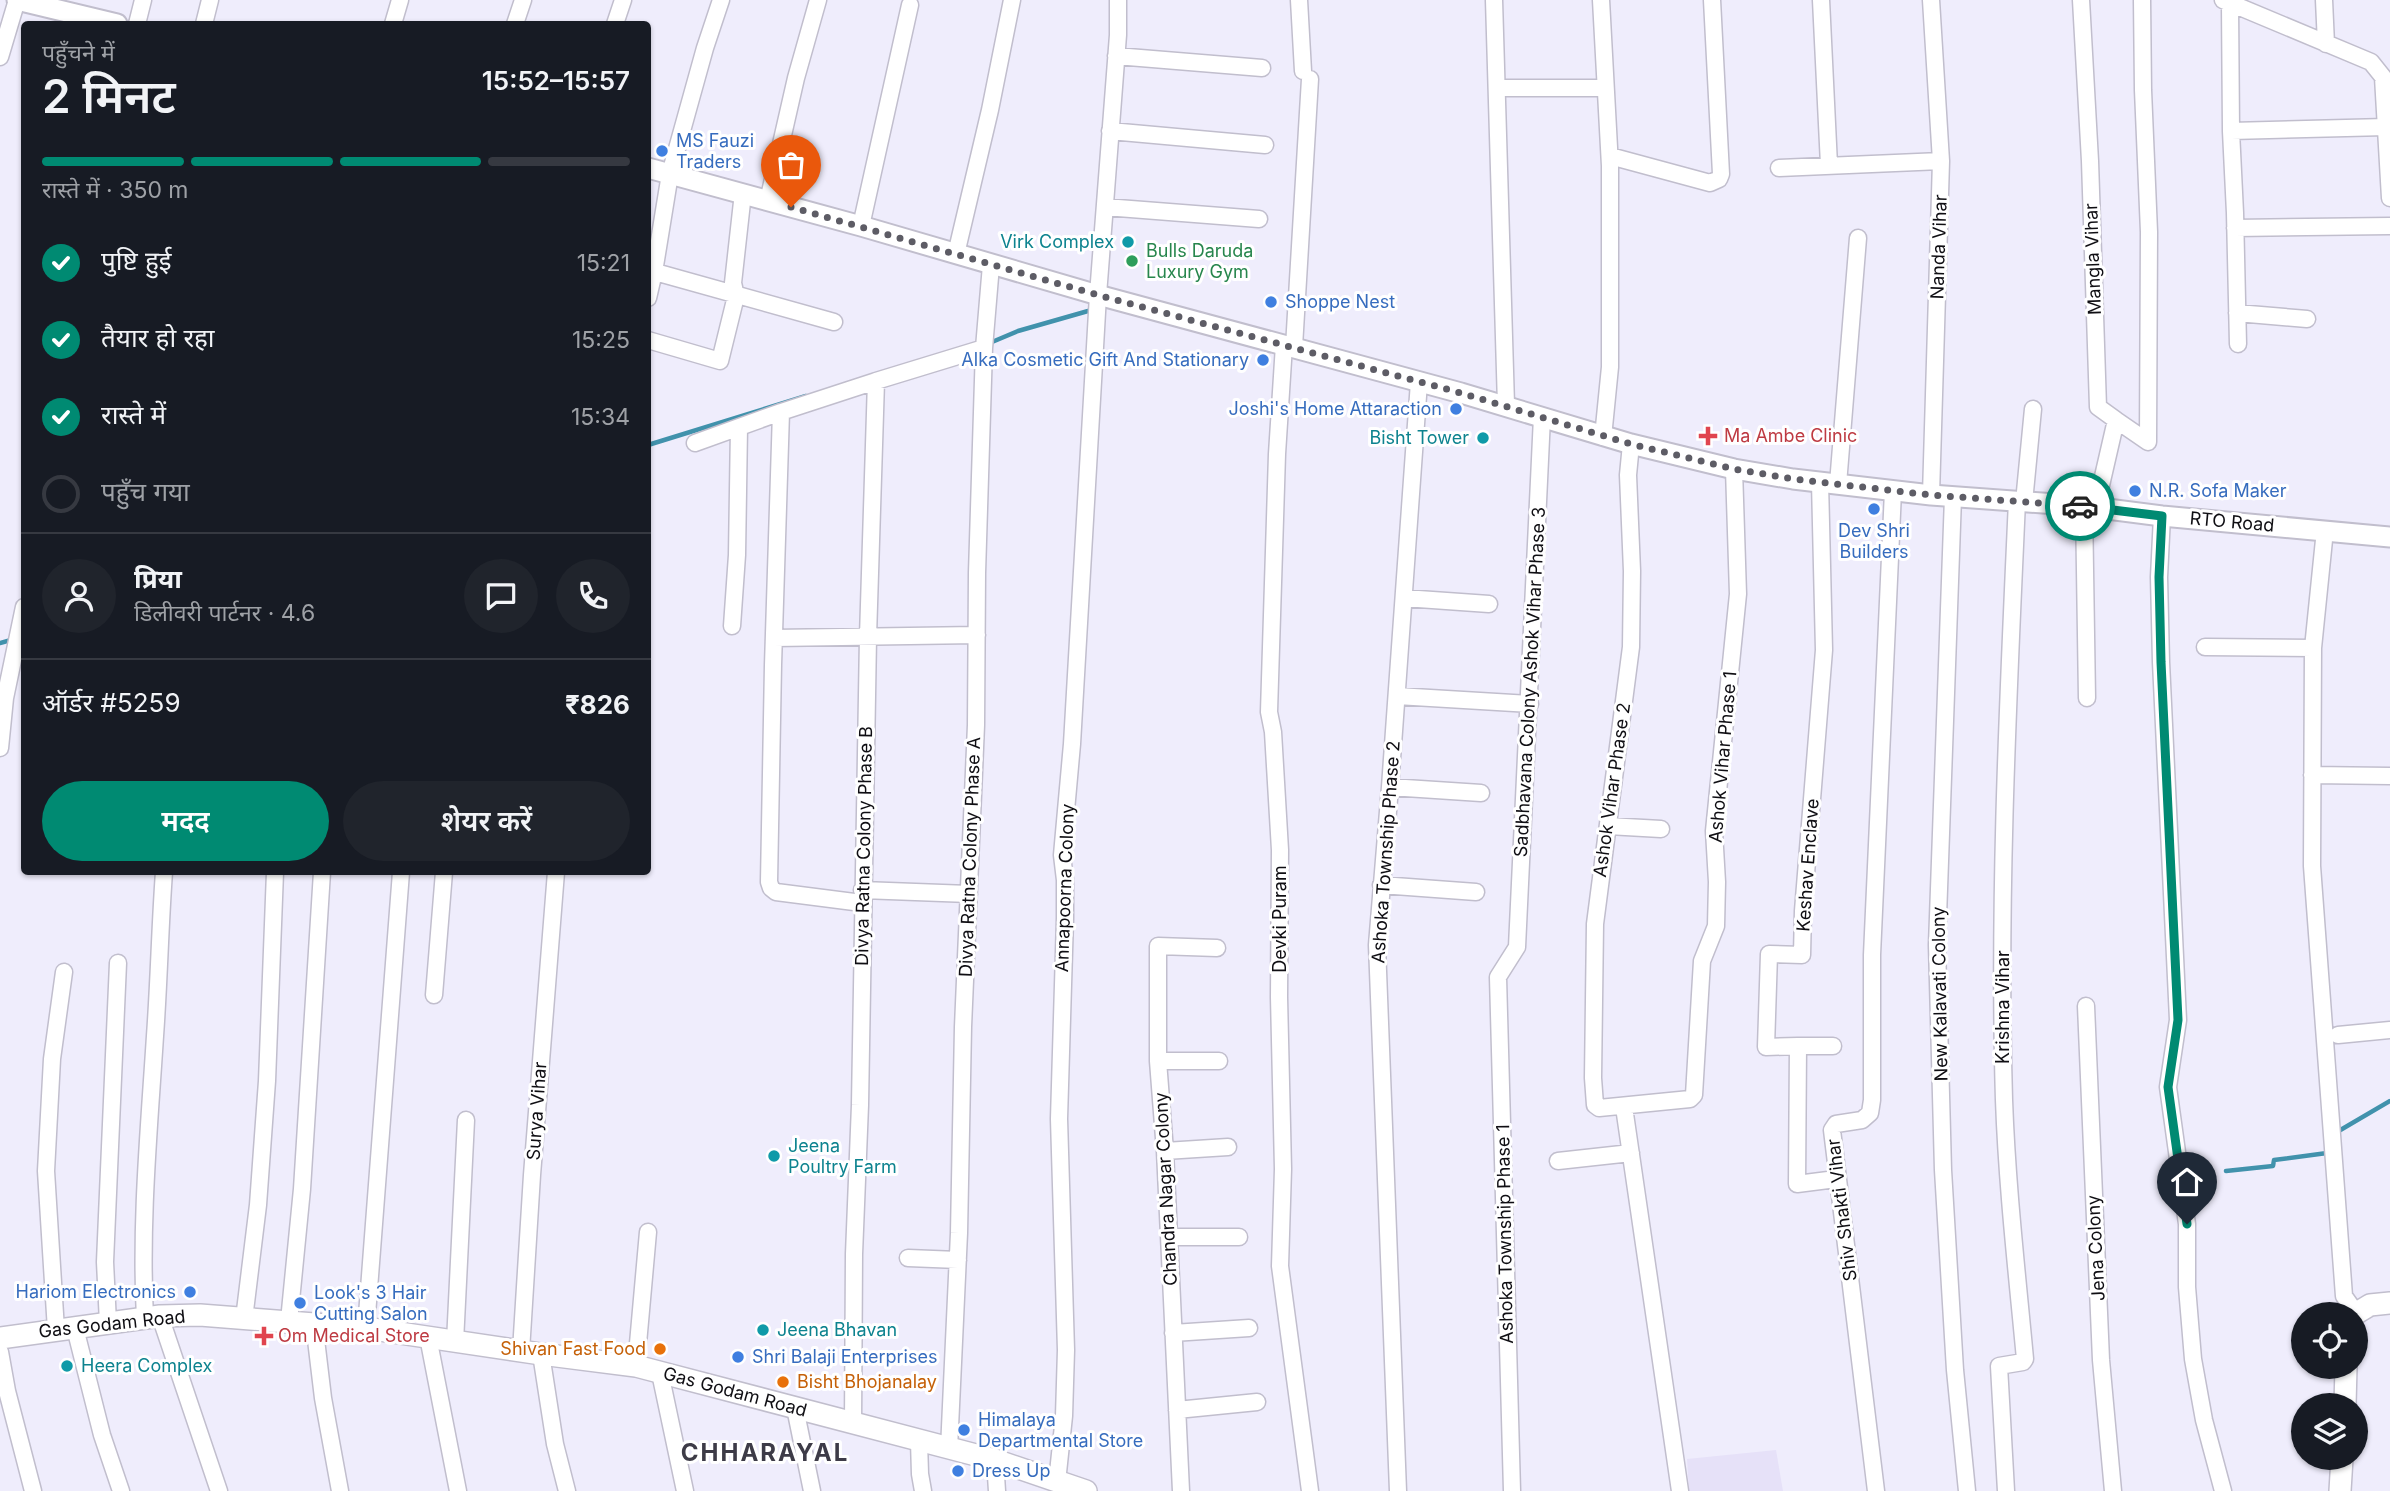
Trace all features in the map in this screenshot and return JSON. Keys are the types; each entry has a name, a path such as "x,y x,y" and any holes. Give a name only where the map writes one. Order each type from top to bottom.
{"main road":[{"path":"2368,1306 2390,1303"},
{"name":"Gas Godam Road","path":"0,1338 108,1322 200,1315 366,1328 636,1366 995,1460 1086,1491"},
{"path":"2340,1491 2341,1470"}],"street":[{"path":"0,57 17,0 48,4 99,21"},
{"path":"138,21 143,0"},
{"path":"205,21 210,0"},
{"path":"394,21 400,0"},
{"path":"516,21 523,0"},
{"path":"616,21 624,0"},
{"path":"721,0 670,174 651,271 834,322"},
{"path":"768,201 796,78 818,0"},
{"path":"956,254 990,110 1012,0"},
{"name":"Annapoorna Colony","path":"1057,1482 1064,1416 1066,1350 1059,1119 1065,905 1062,855 1072,744 1118,0"},
{"path":"1289,346 1306,75 1299,0"},
{"path":"1494,0 1506,405"},
{"path":"1601,0 1610,156 1610,367 1603,437"},
{"path":"1610,156 1710,183 1719,180 1721,174 1712,0"},
{"path":"1821,0 1829,165"},
{"name":"Nanda Vihar","path":"1931,0 1941,161 1931,495"},
{"name":"Mangla Vihar","path":"2081,0 2090,161 2098,407 2116,420"},
{"path":"2087,698 2090,506 2116,420 2148,442 2149,232 2142,0"},
{"path":"2324,0 2326,44"},
{"path":"2238,344 2226,2 2371,62 2386,75 2390,198"},
{"path":"861,226 910,5"},
{"path":"1116,56 1262,68"},
{"path":"1498,88 1605,88"},
{"path":"2231,131 2386,127"},
{"path":"1110,131 1265,145"},
{"path":"1779,168 1941,161"},
{"name":"RTO Road","path":"651,169 1098,295 1506,405 1603,437 1734,469 1931,495 2090,506 2162,516 2390,537"},
{"path":"651,341 720,361 736,296 733,283 743,193"},
{"path":"1105,207 1259,219"},
{"path":"2235,228 2390,226"},
{"path":"1829,483 1858,238"},
{"name":"Divya Ratna Colony Phase A","path":"949,1449 976,725 984,348 990,265"},
{"path":"2237,313 2307,318"},
{"name":"Devki Puram","path":"1289,346 1277,454 1269,712 1273,732 1280,850 1279,997 1283,1169 1280,1266 1310,1491"},
{"path":"695,443 781,412 984,348"},
{"name":"Divya Ratna Colony Phase B","path":"853,1424 854,1254 860,1105 862,896 876,381"},
{"name":"Ashoka Township Phase 2","path":"1398,1491 1377,945 1419,382"},
{"path":"2020,501 2033,409"},
{"path":"781,412 774,638 771,888 776,892 790,894 969,894"},
{"name":"Sadbhavana Colony Ashok Vihar Phase 3","path":"1498,977 1517,947 1542,417"},
{"path":"732,626 737,555 739,427"},
{"name":"Ashok Vihar Phase 2","path":"1624,1107 1596,1107 1593,1078 1595,924 1631,647 1632,570 1628,475 1631,444"},
{"name":"Ashok Vihar Phase 1","path":"1624,1107 1690,1099 1694,1095 1702,961 1716,926 1714,831 1738,594 1734,469"},
{"name":"Keshav Enclave","path":"1798,1046 1766,1047 1769,954 1802,955 1803,911 1824,650 1829,483"},
{"name":"Shiv Shakti Vihar","path":"1876,1491 1832,1130 1836,1124 1862,1120 1870,1113 1872,1100 1872,955 1894,491"},
{"name":"New Kalavati Colony","path":"1953,497 1937,946 1943,1170 1955,1370 1967,1491"},
{"name":"Krishna Vihar","path":"2006,1491 1999,1366 2022,1362 2025,1359 2006,1147 2002,1016 2003,898 2020,501"},
{"path":"2162,516 2159,577 2161,662 2178,1020 2168,1087 2187,1224 2187,1287 2193,1359 2204,1420 2223,1491"},
{"path":"2325,530 2313,648 2312,866 2344,1296 2348,1302"},
{"path":"1404,598 1489,604"},
{"path":"0,748 5,698 21,621"},
{"path":"774,638 976,635"},
{"path":"2205,647 2313,648"},
{"path":"1397,696 1530,704"},
{"path":"2312,775 2390,776"},
{"path":"1390,787 1481,793"},
{"path":"1608,825 1661,829"},
{"path":"164,875 142,1265 153,1317 219,1491"},
{"path":"244,1319 258,1205 267,1080 275,875"},
{"path":"289,1321 302,1189 323,875"},
{"path":"366,1328 401,875"},
{"path":"434,995 444,875"},
{"name":"Surya Vihar","path":"556,875 532,1175 531,1353 567,1491"},
{"path":"1381,885 1476,892"},
{"name":"Chandra Nagar Colony","path":"1181,1491 1165,1151 1158,1061 1158,946 1217,948"},
{"path":"108,1322 105,1262 118,963"},
{"path":"64,972 52,1059 46,1171 66,1329 121,1491"},
{"name":"Ashoka Township Phase 1","path":"1498,977 1512,1491"},
{"name":"Jena Colony","path":"2086,1006 2101,1360 2113,1491"},
{"path":"2337,1035 2390,1030"},
{"path":"1833,1046 1798,1046 1796,1182 1799,1184 1836,1180"},
{"path":"1158,1061 1219,1061"},
{"path":"1624,1107 1680,1491"},
{"path":"456,1342 466,1120"},
{"path":"1165,1151 1228,1147"},
{"path":"1558,1161 1631,1153"},
{"path":"636,1366 648,1232"},
{"path":"1169,1237 1239,1237"},
{"path":"908,1258 958,1260"},
{"path":"314,1323 323,1398 340,1491"},
{"path":"1173,1333 1249,1328"},
{"path":"428,1337 458,1491"},
{"path":"0,1352 7,1391 33,1491"},
{"path":"660,1373 685,1491"},
{"path":"1177,1410 1257,1402"},
{"path":"795,1408 813,1491"},
{"path":"919,1441 923,1491"},
{"path":"995,1460 997,1491"}],"shaded area":[{"path":"1776,1450 1783,1491 1689,1491 1687,1459"}],"waterway":[{"path":"992,342 1018,331 1088,311"},
{"path":"651,444 806,396"},
{"path":"0,643 11,640"},
{"path":"2337,1132 2390,1101"},
{"path":"2226,1171 2273,1166 2274,1160 2327,1153"}],"way so far":[{"path":"791,207 1098,295 1506,405 1603,437 1734,469 1793,479 1931,495 2080,506"}],"place":[{"name":"MS Fauzi Traders","path":"662,151"},
{"name":"Virk Complex","path":"1128,242"},
{"name":"Bulls Daruda Luxury Gym","path":"1132,261"},
{"name":"Shoppe Nest","path":"1271,302"},
{"name":"Alka Cosmetic Gift And Stationary","path":"1263,360"},
{"name":"Joshi's Home Attaraction","path":"1456,409"},
{"name":"Ma Ambe Clinic","path":"1708,436"},
{"name":"Bisht Tower","path":"1483,438"},
{"name":"N.R. Sofa Maker","path":"2135,491"},
{"name":"Dev Shri Builders","path":"1874,509"},
{"name":"Jeena Poultry Farm","path":"774,1156"},
{"name":"Hariom Electronics","path":"190,1292"},
{"name":"Look's 3 Hair Cutting Salon","path":"300,1303"},
{"name":"Jeena Bhavan","path":"763,1330"},
{"name":"Om Medical Store","path":"264,1336"},
{"name":"Shivan Fast Food","path":"660,1349"},
{"name":"Shri Balaji Enterprises","path":"738,1357"},
{"name":"Heera Complex","path":"67,1366"},
{"name":"Bisht Bhojanalay","path":"783,1382"},
{"name":"Himalaya Departmental Store","path":"964,1430"},
{"name":"Dress Up","path":"958,1471"}],"district":[{"name":"CHHARAYAL","path":"765,1453"}],"route":[{"path":"2080,506 2162,516 2159,577 2161,662 2178,1020 2168,1087 2187,1224"}]}
